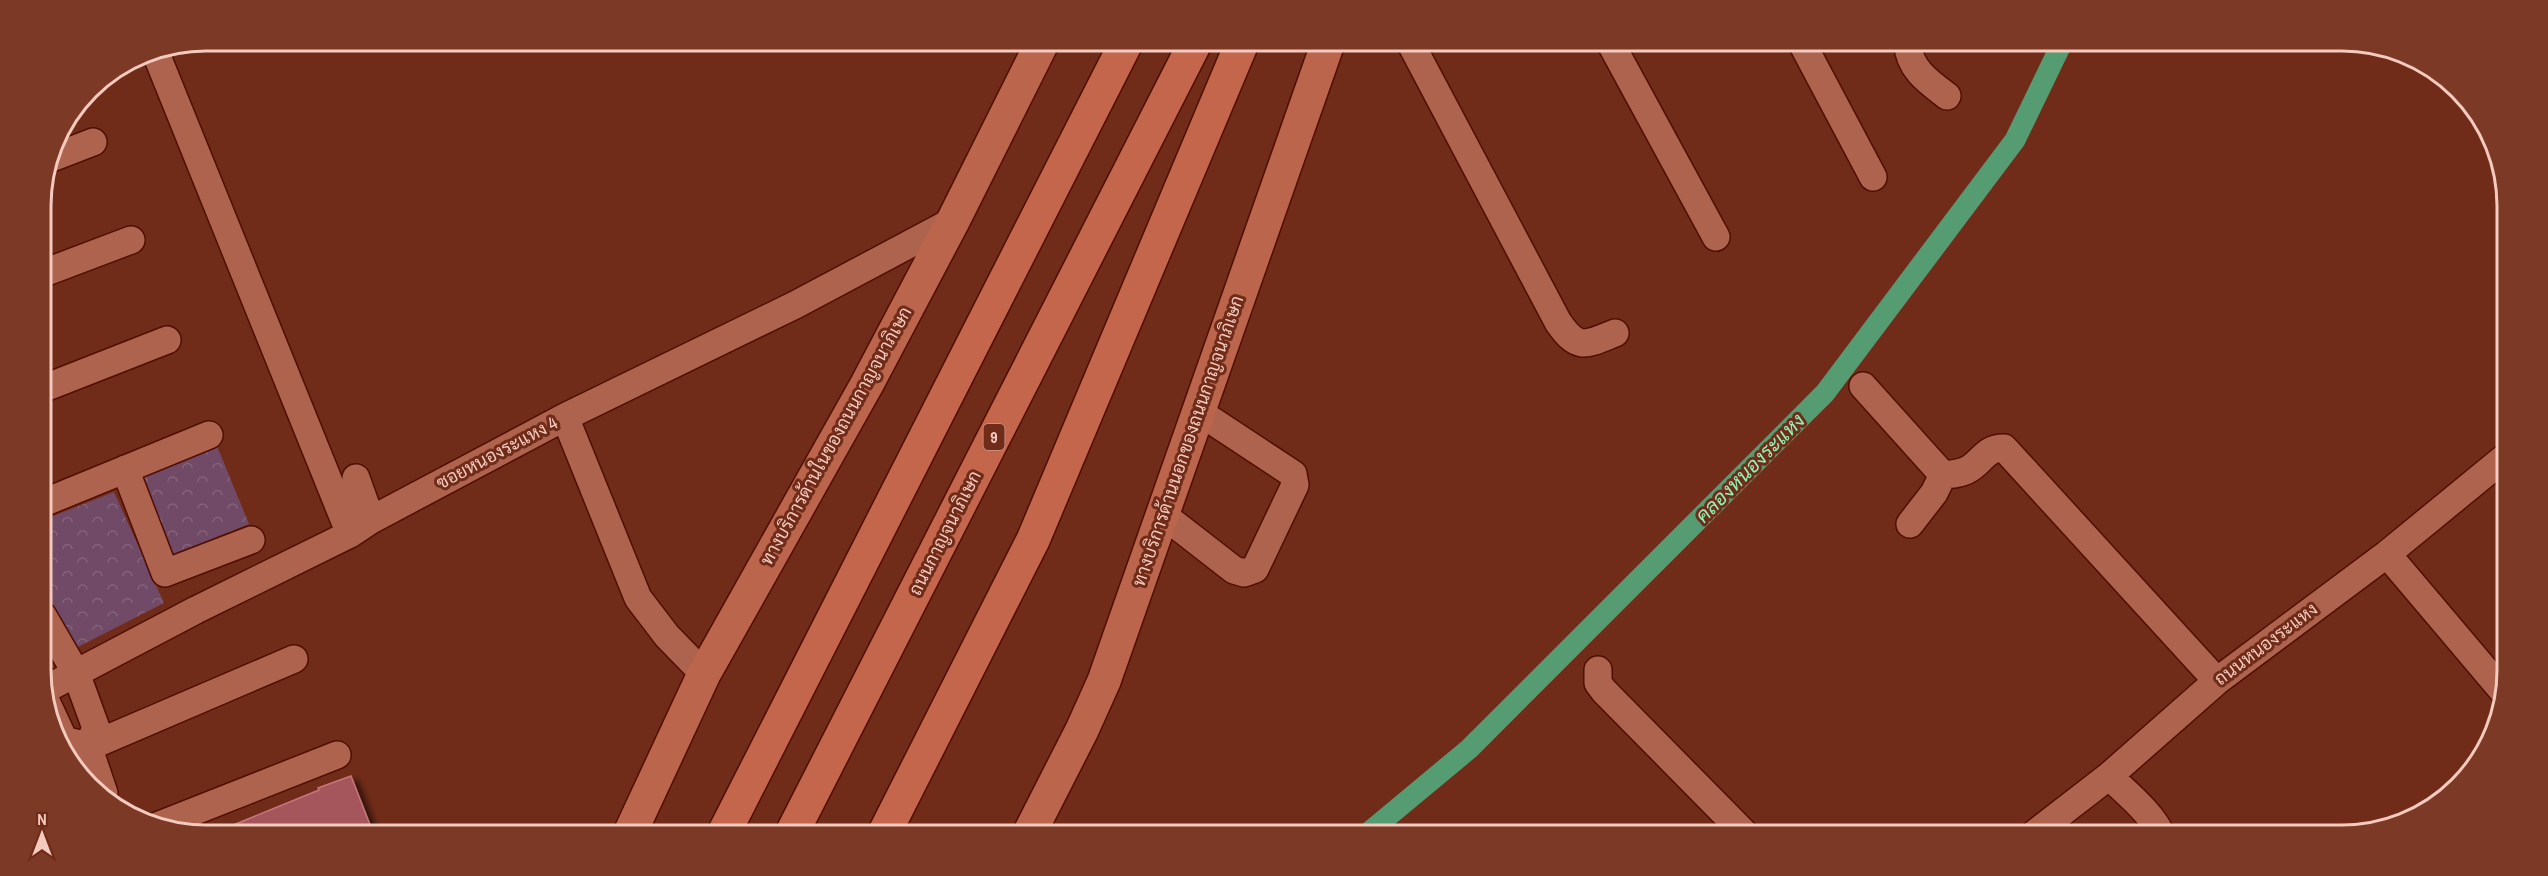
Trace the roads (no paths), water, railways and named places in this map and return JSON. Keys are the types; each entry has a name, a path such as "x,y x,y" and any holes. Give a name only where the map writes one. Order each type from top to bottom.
{"highway":[{"path":"728,825 1121,51"},
{"name":"ถนนกาญจนาภิเษก","path":"796,825 1191,51"},
{"path":"889,825 1033,540 1239,51"}],"main road":[{"name":"ทางบริการด้านในของถนนกาญจนาภิเษก","path":"634,825 704,674 867,384 953,221 1038,51"},
{"name":"ทางบริการด้านนอกของถนนกาญจนาภิเษก","path":"1034,825 1104,681 1326,51"}],"street":[{"path":"1415,51 1558,322 1570,339 1580,343 1615,333"},
{"path":"1615,51 1716,237"},
{"path":"1806,51 1873,177"},
{"path":"1910,51 1913,64 1921,75 1947,96"},
{"path":"158,58 361,527"},
{"path":"60,155 93,142"},
{"name":"ซอยหนองระแหง 4","path":"52,686 361,527 565,417 795,305 953,221"},
{"path":"51,270 131,240"},
{"path":"51,385 167,340"},
{"path":"1863,386 1943,475"},
{"path":"1162,514 1234,570 1245,573 1255,569 1295,485 1293,474 1199,412"},
{"path":"565,417 638,598 667,636 704,674"},
{"path":"51,499 209,435"},
{"path":"1943,475 1960,473 1971,468 1986,453 1995,448 2004,448 2217,681"},
{"name":"ถนนหนองระแหง","path":"2046,825 2103,780 2217,681 2387,554 2497,464"},
{"path":"125,469 165,573 251,540"},
{"path":"1910,524 1934,493 1943,475"},
{"path":"356,478 361,527"},
{"path":"2387,554 2496,683"},
{"path":"51,630 76,673 96,728 79,751"},
{"path":"79,751 294,659"},
{"path":"1598,670 1598,683 1604,691 1736,825"},
{"path":"79,751 97,780"},
{"path":"170,821 337,755"},
{"path":"2103,780 2146,825"}],"waterway":[{"name":"คลองหนองระแหง","path":"1378,825 1469,749 1825,393 2015,140 2058,51"}]}
